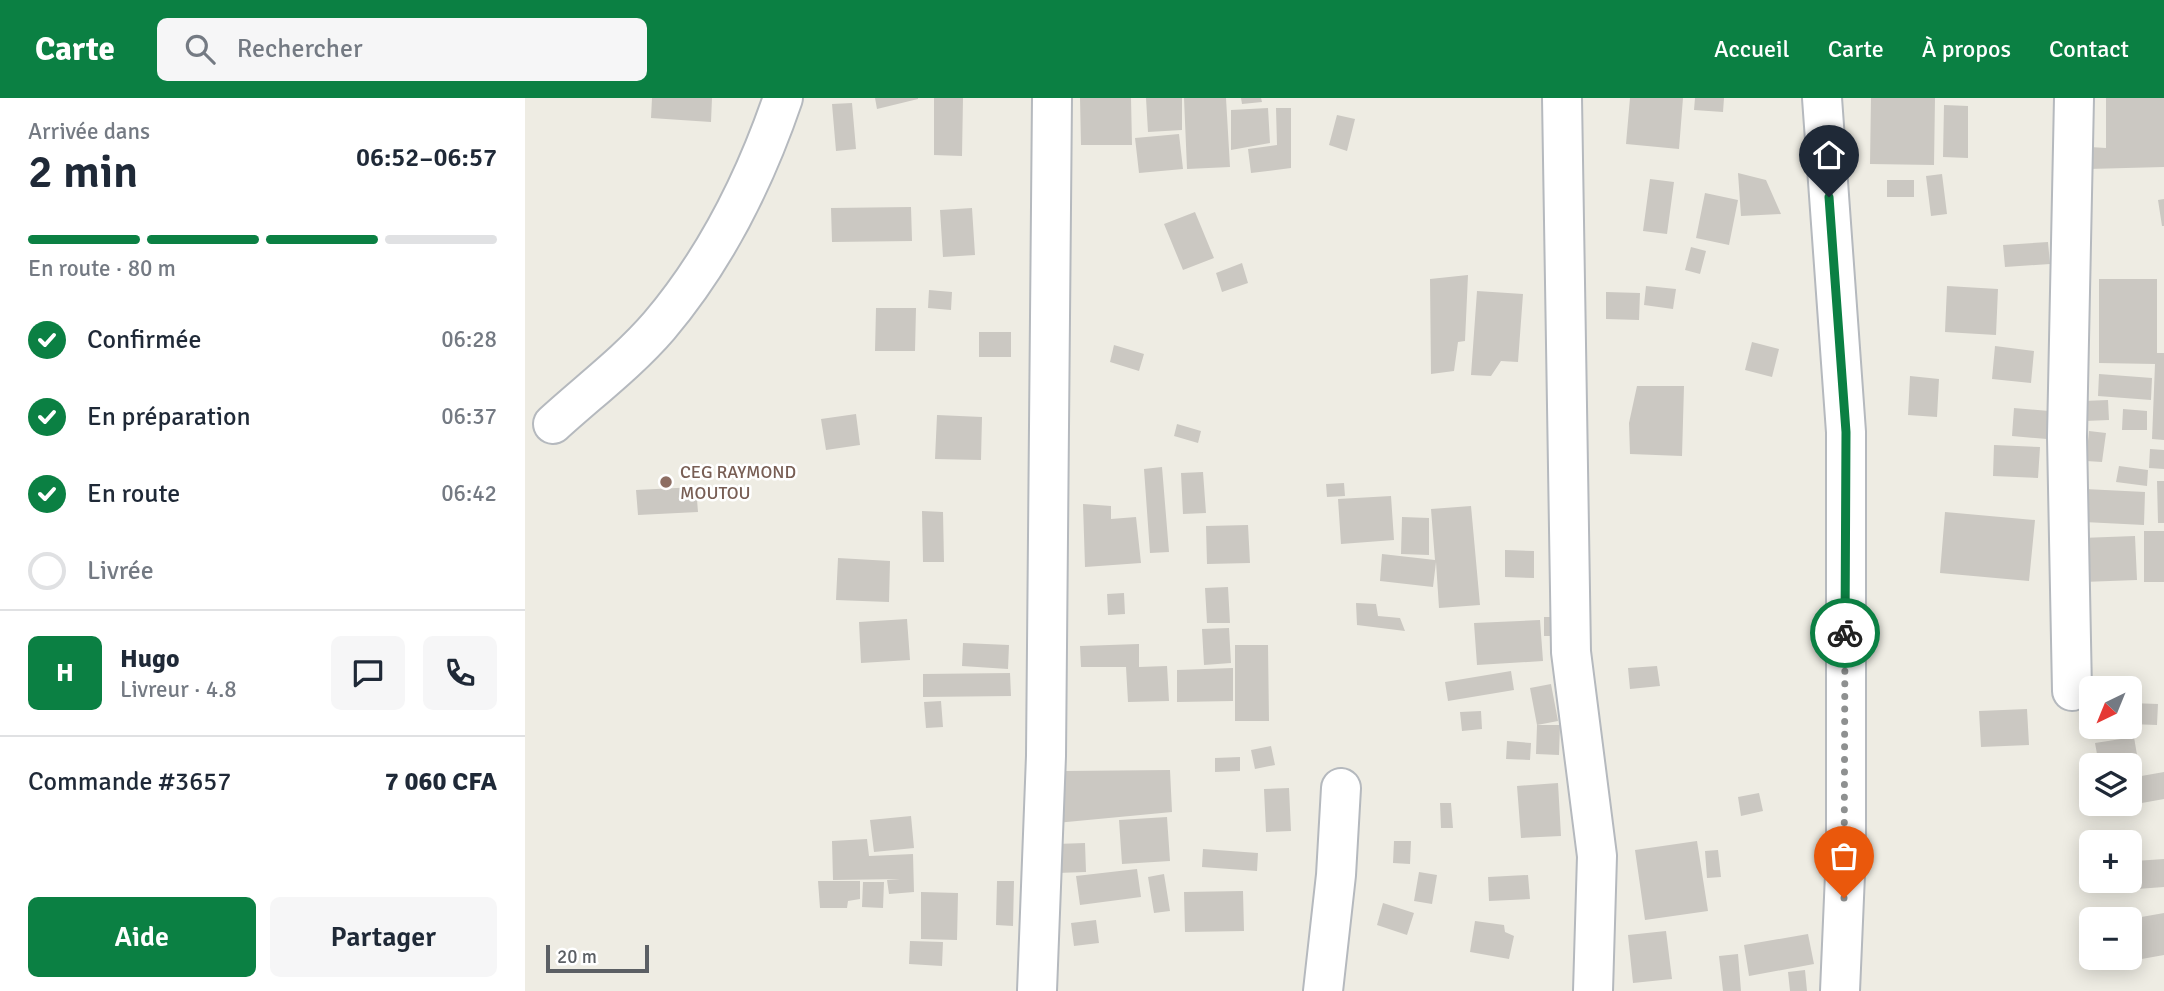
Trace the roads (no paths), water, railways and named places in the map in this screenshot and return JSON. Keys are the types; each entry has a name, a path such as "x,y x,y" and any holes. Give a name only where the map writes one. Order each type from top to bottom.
{"street":[{"path":"553,424 658,327 700,270 743,198 783,98"},
{"path":"1037,991 1046,743 1052,98"},
{"path":"1562,98 1571,652 1597,856 1593,991"},
{"path":"1822,98 1846,432 1846,851 1840,991"},
{"path":"2072,691 2067,437 2074,98"},
{"path":"1323,991 1336,874 1341,788"}],"place":[{"name":"CEG RAYMOND MOUTOU","path":"666,482"}]}
